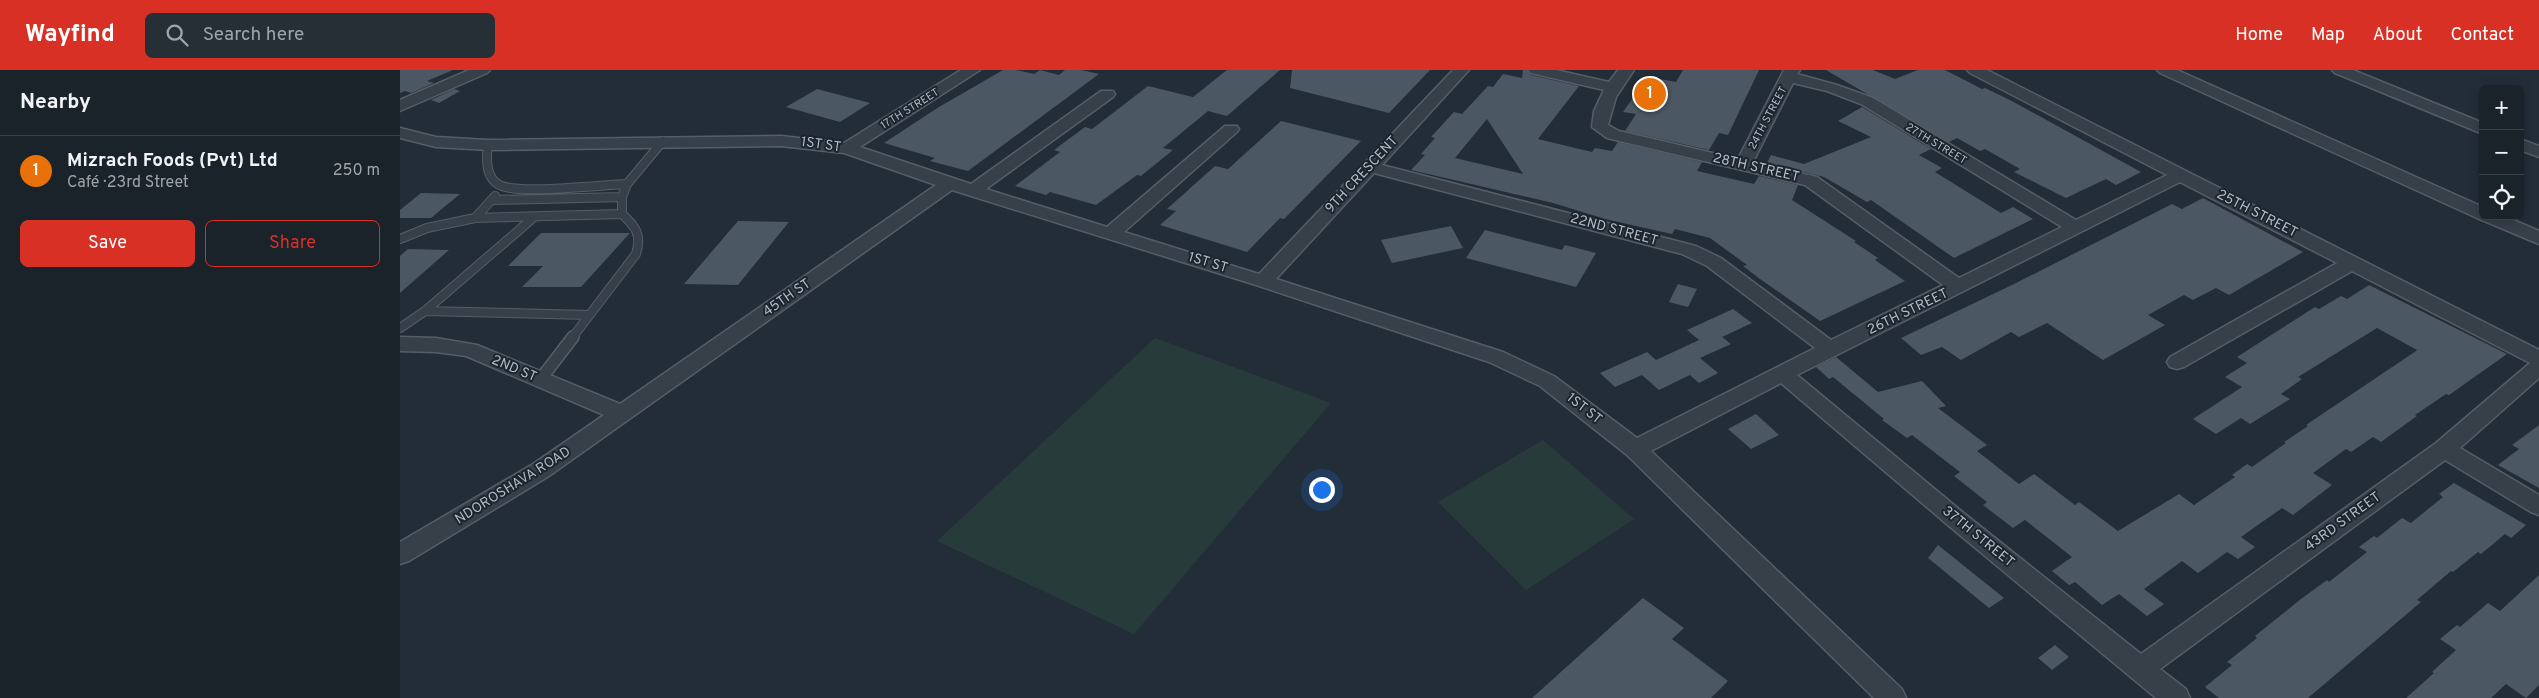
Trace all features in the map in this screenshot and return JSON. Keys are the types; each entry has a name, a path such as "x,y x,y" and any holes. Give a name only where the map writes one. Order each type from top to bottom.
{"street":[{"path":"400,106 482,70"},
{"name":"17TH STREET","path":"847,148 972,70"},
{"name":"9TH CRESCENT","path":"1263,281 1461,70"},
{"path":"1536,70 1612,87 1626,70"},
{"name":"25TH STREET","path":"1975,70 2539,359"},
{"path":"2165,70 2479,212"},
{"path":"2340,70 2479,127"},
{"name":"24TH STREET","path":"1743,165 1791,73"},
{"name":"27TH STREET","path":"1791,73 1867,101 2075,227"},
{"name":"28TH STREET","path":"1612,87 1600,116 1600,127 1612,135 1796,176 1817,185 1959,287"},
{"path":"974,190 1107,94"},
{"path":"1111,233 1231,129"},
{"name":"1ST ST","path":"400,133 436,142 488,145 781,141 847,148 950,183 1263,281 1496,357 1523,368 1570,398 1635,449 1892,698"},
{"path":"2524,146 2539,152"},
{"name":"22ND STREET","path":"1371,167 1689,250 1714,262 1830,349"},
{"name":"26TH STREET","path":"1635,449 1782,373 1959,287 2181,175"},
{"name":"45TH ST","path":"623,414 950,183"},
{"path":"2497,220 2539,238"},
{"path":"2177,362 2352,263"},
{"name":"2ND ST","path":"400,344 445,346 470,350 623,414"},
{"name":"43RD STREET","path":"2140,669 2444,449 2539,367"},
{"name":"37TH STREET","path":"1782,373 1956,520 2176,698"},
{"name":"NDOROSHAVA ROAD","path":"400,554 521,483 623,414"},
{"path":"2444,449 2539,506"}],"lane":[{"path":"540,380 636,254 641,240 639,231 622,214 622,198 627,184 663,142"},
{"path":"488,145 485,162 489,172 503,186 627,184"},
{"path":"475,218 503,186"},
{"path":"492,200 622,198"},
{"path":"400,239 427,228 475,218 497,216 533,218 622,214"},
{"path":"400,328 425,311 533,218"},
{"path":"425,311 589,315"}],"shaded area":[{"path":"1155,338 1331,403 1134,634 937,541"},
{"path":"1543,440 1634,519 1526,590 1438,502"}],"building":[{"path":"400,70 453,70 427,81 434,83 411,93 405,91 400,93"},
{"path":"1003,70 1016,70 1034,74 1040,70 1059,75 1065,70 1081,70 1099,74 968,171 930,161 935,158 884,143 939,107"},
{"path":"1227,70 1280,70 1227,116 1208,111 1163,148 1173,150 1141,176 1137,175 1096,205 1050,192 1046,195 1015,186 1060,152 1054,150 1085,127 1092,129 1148,86 1193,97"},
{"path":"1292,70 1430,70 1389,113 1290,88"},
{"path":"1523,70 1526,70 1531,75 1579,86 1538,139 1592,152 1595,148 1612,151 1618,142 1702,162 1697,171 1754,184 1759,176 1798,185 1792,200 1856,241 1854,242 1878,258 1875,260 1905,281 1820,321 1760,279 1743,266 1747,265 1710,238 1675,229 1672,234 1605,219 1553,203 1411,170 1425,155 1421,154 1435,138 1431,137 1454,112 1462,114 1488,86 1493,87 1503,74 1522,78","holes":["1487,119 1523,174 1455,158"]},
{"path":"1683,70 1759,70 1728,135 1719,133 1709,150 1625,131 1636,114 1623,112 1640,88 1653,90 1660,79 1676,82"},
{"path":"1826,70 1873,70 1895,79 1918,70 1945,70 1982,89 1985,88 2010,100 2141,172 2116,185 2106,179 2066,198 2014,172 2020,169 1985,149 1980,151 1957,138 1949,142"},
{"path":"454,89 460,91 439,103 431,100"},
{"path":"817,89 870,103 840,122 786,107"},
{"path":"1862,107 1931,149 1919,155 1942,168 1935,172 2001,213 2013,207 2033,219 1954,258 1871,200 1867,202 1824,177 1767,163 1771,155 1804,164 1871,137 1838,121"},
{"path":"1281,121 1361,141 1284,219 1280,218 1247,252 1160,225 1176,211 1167,209 1215,166 1228,169"},
{"path":"421,193 460,194 431,218 400,218 400,210"},
{"path":"2203,198 2303,252 2229,295 2216,288 2193,300 2184,295 2148,315 2165,325 2103,360 2047,323 2019,337 2011,332 1961,360 1942,347 1921,355 1901,338 2012,285 2172,204 2182,209"},
{"path":"738,221 789,222 738,285 684,284"},
{"path":"1451,226 1463,248 1392,263 1381,240"},
{"path":"1485,230 1562,250 1565,245 1596,253 1576,287 1466,258"},
{"path":"541,233 630,233 581,287 522,287 543,266 508,266"},
{"path":"408,249 449,250 400,293 400,256"},
{"path":"1678,284 1697,289 1688,307 1669,302"},
{"path":"2369,285 2507,354 2449,395 2446,394 2415,415 2417,416 2381,442 2373,437 2351,452 2346,449 2313,473 2332,485 2293,515 2282,508 2241,537 2255,547 2238,559 2227,552 2198,573 2182,561 2144,589 2164,604 2147,616 2119,594 2102,605 2075,582 2069,585 2052,571 2072,557 2025,520 2013,528 1983,505 1987,502 1954,476 1960,472 1912,435 1907,438 1882,420 1884,419 1833,377 1829,379 1816,367 1836,357 1878,392 1922,381 1946,406 1938,408 1987,445 1977,451 2019,484 2034,474 2075,505 2079,502 2118,531 2179,494 2194,505 2235,477 2232,475 2247,464 2252,467 2308,426 2306,425 2416,351 2377,328 2298,377 2302,379 2281,394 2290,399 2250,424 2241,418 2216,434 2193,419 2242,387 2225,377 2247,363 2237,357 2315,307 2319,309 2341,296 2347,299"},
{"path":"1733,309 1752,323 1722,337 1731,344 1700,358 1718,373 1699,383 1690,375 1659,390 1642,375 1615,387 1600,373 1647,352 1656,360 1699,340 1687,330"},
{"path":"1756,414 1779,435 1751,449 1728,429"},
{"path":"2539,425 2539,488 2498,465 2519,449 2512,445"},
{"path":"2454,483 2526,525 2511,538 2505,534 2481,554 2478,552 2453,572 2451,571 2417,600 2421,602 2308,698 2219,698 2205,687 2232,665 2227,662 2257,638 2255,636 2301,599 2327,580 2329,582 2367,552 2359,547 2374,536 2377,538 2402,518 2411,523 2443,497 2439,494"},
{"path":"1938,545 2004,598 1989,608 1928,558"},
{"path":"2539,575 2539,685 2526,698 2506,684 2491,698 2406,698 2456,650 2440,639 2457,625 2460,627 2488,603 2500,611"},
{"path":"1643,598 1684,628 1672,639 1728,681 1711,698 1532,698"},
{"path":"2055,645 2069,657 2052,670 2038,658"}],"place":[{"name":"Mizrach Foods (Pvt) Ltd","path":"1650,94"}]}
